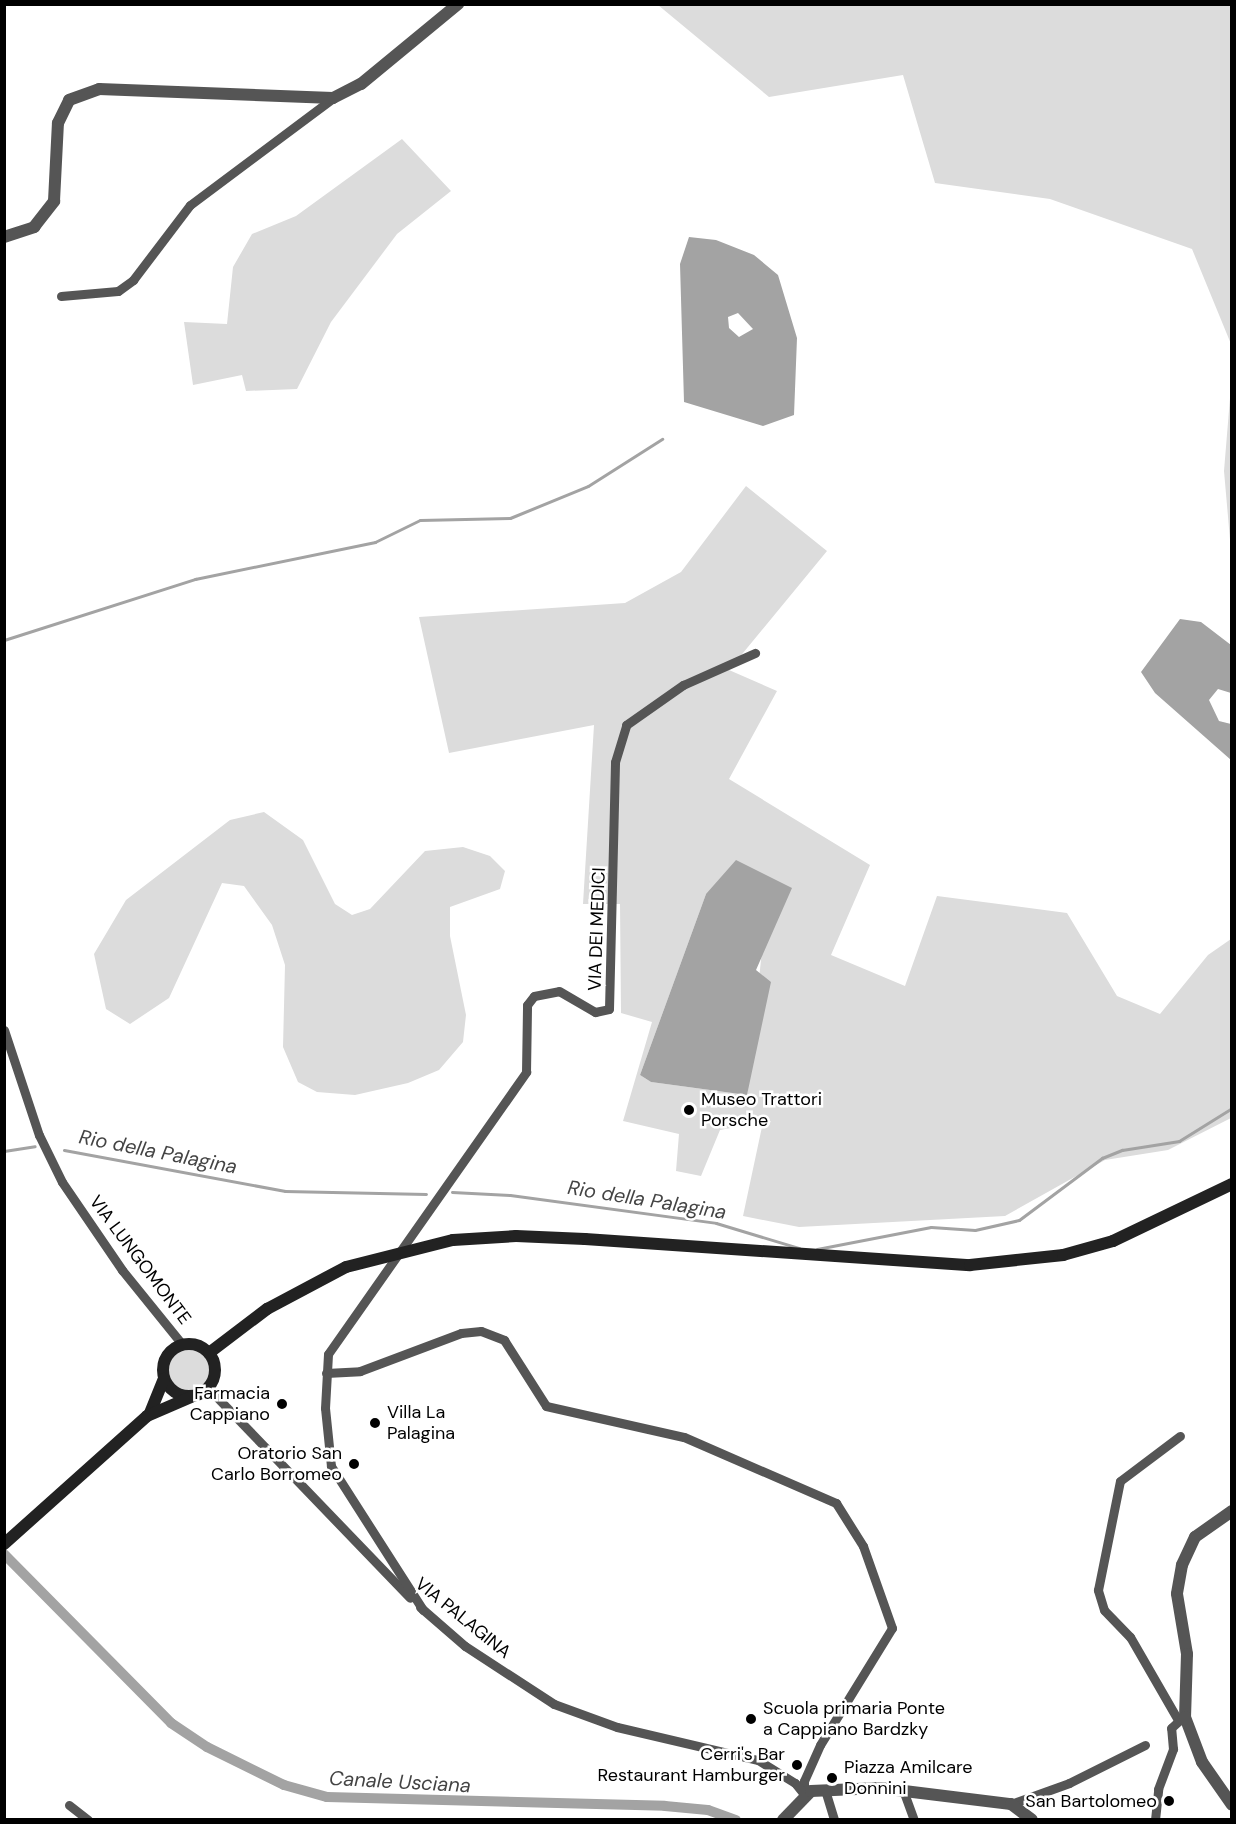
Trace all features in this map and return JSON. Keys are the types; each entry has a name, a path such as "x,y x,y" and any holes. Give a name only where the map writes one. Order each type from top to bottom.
{"main road":[{"path":"209,1353 267,1309 346,1267 402,1251 453,1240 516,1236 970,1265 1014,1262 1063,1255 1113,1241 1232,1184"},
{"path":"4,1544 147,1416 208,1388 216,1371 209,1353 194,1344 182,1344 164,1362 164,1379 147,1416"},
{"path":"164,1379 174,1392 191,1396"}],"street":[{"path":"61,296 118,291 133,280 190,205 333,98 361,84 458,4"},
{"path":"4,237 34,227 54,201 59,175 58,123 69,100 85,93 99,89 333,98"},
{"name":"VIA DEI MEDICI","path":"423,1610 331,1466 326,1373 336,1340 402,1251 526,1072 527,1005 534,996 559,991 595,1012 609,1009 615,762 626,725 683,685 755,653"},
{"name":"VIA LUNGOMONTE","path":"4,1030 39,1135 62,1182 122,1270 182,1344"},
{"path":"326,1373 360,1371 461,1333 481,1331 504,1340 546,1406 684,1437 836,1503 863,1546 892,1628 820,1745 804,1781 804,1794"},
{"name":"VIA PALAGINA","path":"208,1388 371,1562 423,1610 504,1673 574,1713 617,1727 719,1748 758,1760 795,1783 804,1794"},
{"path":"1180,1436 1119,1481 1098,1590 1104,1610 1130,1637 1202,1762 1232,1805"},
{"path":"1155,1820 1158,1789 1173,1749 1188,1654 1177,1594 1182,1565 1194,1537 1232,1511"},
{"path":"783,1818 804,1794 825,1790 903,1790 1011,1804 1070,1783 1145,1744"},
{"path":"825,1790 834,1820"},
{"path":"903,1790 914,1820"},
{"path":"1011,1804 1032,1820"},
{"path":"69,1805 88,1820"}],"shaded area":[{"path":"658,5 1231,5 1231,344 1192,249 1050,199 935,183 903,75 769,97"},
{"path":"402,139 451,191 397,234 331,322 297,389 246,391 242,375 193,385 184,322 227,324 233,267 252,234 296,216"},
{"path":"689,237 716,240 754,255 778,275 797,338 794,415 763,426 684,402 680,264","holes":["738,313 753,329 739,337 729,328 728,317"]},
{"path":"1231,386 1231,551 1224,471"},
{"path":"746,486 827,551 729,670 777,691 729,779 870,865 831,955 905,986 937,896 1067,913 1117,996 1160,1014 1208,955 1231,939 1231,1118 1168,1150 1105,1160 1005,1216 799,1227 743,1216 763,1122 720,1130 701,1176 676,1171 679,1134 623,1121 652,1022 621,1013 620,904 583,904 594,725 449,753 419,617 625,603 681,572","holes":["706,894 762,950 747,1095 651,1082 640,1075"]},
{"path":"1180,619 1201,622 1231,645 1231,693 1218,689 1209,700 1219,721 1231,724 1231,760 1155,693 1141,672"},
{"path":"264,812 303,840 335,904 352,915 370,909 425,851 463,847 490,856 505,871 500,889 450,907 450,936 466,1015 463,1042 439,1070 408,1083 355,1095 317,1092 298,1082 283,1047 285,965 272,925 244,886 222,883 169,998 130,1024 106,1009 94,954 126,900 230,820"},
{"path":"736,860 792,888 756,970 771,982 747,1095 651,1082 640,1075 706,894"},
{"path":"189,1348 204,1355 211,1370 204,1385 189,1392 174,1385 167,1370 174,1355"}],"waterway":[{"path":"4,640 195,579 375,542 420,520 510,518 588,486 662,439"},
{"name":"Rio della Palagina","path":"817,1249 931,1227 975,1230 1019,1220 1102,1158 1122,1150 1179,1141 1232,1108"},
{"name":"Rio della Palagina","path":"4,1151 35,1146"},
{"name":"Rio della Palagina","path":"64,1150 285,1191 426,1194"},
{"name":"Rio della Palagina","path":"452,1192 510,1195 716,1223 799,1248"},
{"name":"Canale Usciana","path":"4,1554 171,1723 207,1747 284,1785 327,1797 665,1806 708,1810 736,1820"}],"place":[{"name":"Museo Trattori Porsche","path":"689,1110"},
{"name":"Farmacia Cappiano","path":"282,1404"},
{"name":"Villa La Palagina","path":"375,1423"},
{"name":"Oratorio San Carlo Borromeo","path":"354,1464"},
{"name":"Scuola primaria Ponte a Cappiano Bardzky","path":"751,1719"},
{"name":"Cerri's Bar Restaurant Hamburger","path":"797,1765"},
{"name":"Piazza Amilcare Donnini","path":"832,1778"},
{"name":"San Bartolomeo","path":"1169,1801"}]}
